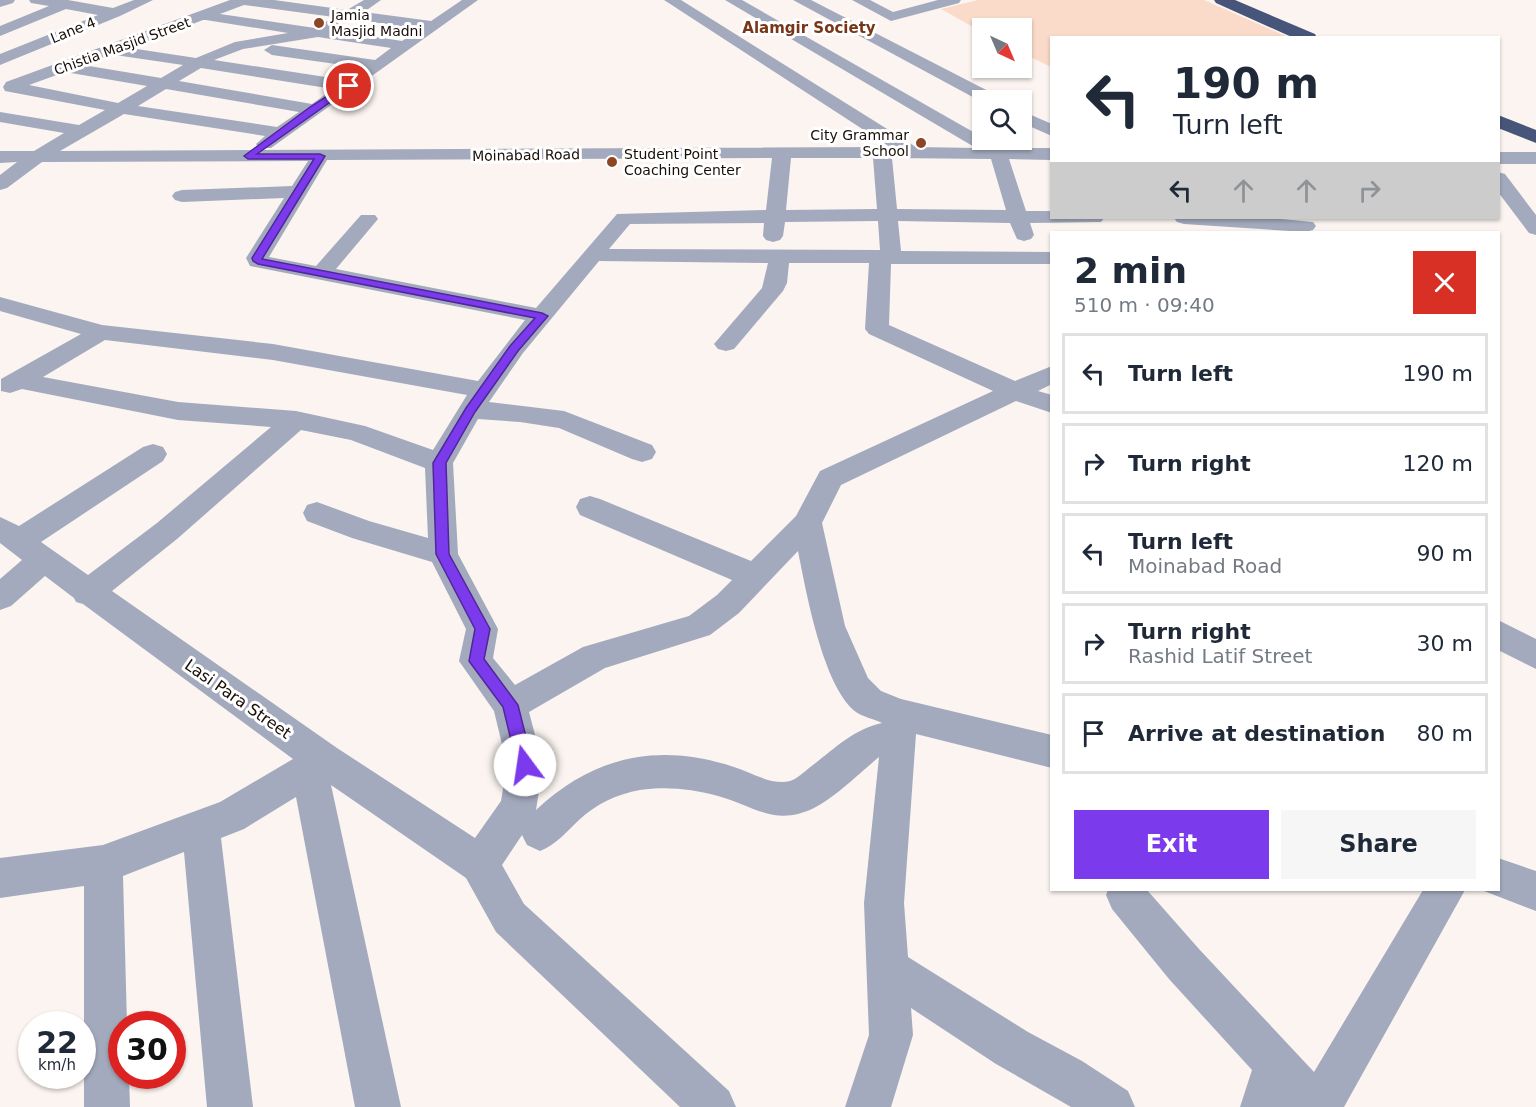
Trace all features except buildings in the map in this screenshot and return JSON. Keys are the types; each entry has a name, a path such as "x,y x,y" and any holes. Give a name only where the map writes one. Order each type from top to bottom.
{"highway":[{"path":"1222,0 1304,36"},
{"path":"1238,0 1320,36"},
{"path":"1278,8 1297,26"},
{"path":"1500,115 1536,130"},
{"path":"1500,122 1536,137"}],"street":[{"path":"0,3 8,0"},
{"path":"36,0 72,2 153,21 200,38 379,65"},
{"name":"Lane 4","path":"0,60 146,0"},
{"path":"153,21 208,0"},
{"path":"243,0 434,26"},
{"name":"Chistia Masjid Street","path":"5,89 112,50 153,21 184,23 243,0"},
{"path":"0,184 37,157 197,64 240,45 317,33 374,0"},
{"path":"671,0 912,153"},
{"path":"594,255 1041,258 1018,217 998,153 732,0"},
{"path":"800,0 973,90"},
{"path":"859,0 891,17 954,0"},
{"path":"0,31 72,2"},
{"path":"436,6 465,4"},
{"path":"248,156 465,4"},
{"path":"203,16 406,46"},
{"path":"112,50 349,86"},
{"path":"65,67 313,109"},
{"path":"5,89 280,133"},
{"path":"0,117 81,131"},
{"path":"1032,121 1050,130"},
{"path":"726,344 772,291 776,283 774,216 782,152"},
{"name":"Moinabad Road","path":"0,157 782,152 1050,154"},
{"path":"882,153 887,215 886,258 877,328 1017,392 1050,404"},
{"path":"320,156 257,258 258,261 542,316"},
{"path":"1500,158 1536,158"},
{"path":"1500,181 1535,227"},
{"path":"182,196 296,192"},
{"path":"713,1107 510,918 480,864 518,808 525,765 510,705 476,661 482,629 442,554 439,463 477,400 514,348 624,218 887,215 1050,217"},
{"path":"320,274 368,219"},
{"path":"1199,219 1306,226"},
{"path":"0,304 101,332 273,352 477,400 520,413 564,420 642,452"},
{"path":"9,385 101,332"},
{"path":"510,705 595,657 699,626 728,604 807,523 830,478 1050,375"},
{"path":"9,385 178,411 296,420 356,432 439,463"},
{"path":"87,592 166,531 296,420"},
{"path":"0,597 21,543 153,454"},
{"path":"590,507 755,576"},
{"path":"317,513 362,530 442,554"},
{"path":"807,523 829,626 855,688 869,702 899,724 1050,752"},
{"name":"Lasi Para Street","path":"21,543 316,764 480,864"},
{"path":"1500,634 1536,655"},
{"path":"540,832 584,793 612,781 653,769 680,770 725,781 779,801 791,800 803,795 872,741 899,724"},
{"path":"868,1107 891,1035 884,903 899,724"},
{"path":"0,878 103,864 231,816 316,764 378,1107"},
{"path":"201,827 230,1107"},
{"path":"103,864 107,1107"},
{"path":"1500,878 1536,891"},
{"path":"1126,895 1184,964 1317,1107 1444,891"},
{"path":"887,969 1012,1048 1066,1077 1112,1107"},
{"path":"1263,1107 1276,1065"}],"shaded area":[{"path":"978,0 1204,0 1286,36 1050,36 1050,67 1032,58 1032,18 972,18 972,26 941,9"}],"place":[{"name":"Jamia Masjid Madni","path":"319,23"},
{"name":"City Grammar School","path":"921,143"},
{"name":"Student Point Coaching Center","path":"612,162"}],"district":[{"name":"Alamgir Society","path":"809,28"}],"route":[{"path":"349,86 248,156 320,156 257,258 262,263 542,316 514,348 470,410 439,463 442,554 482,629 476,661 510,705 525,765"}]}
